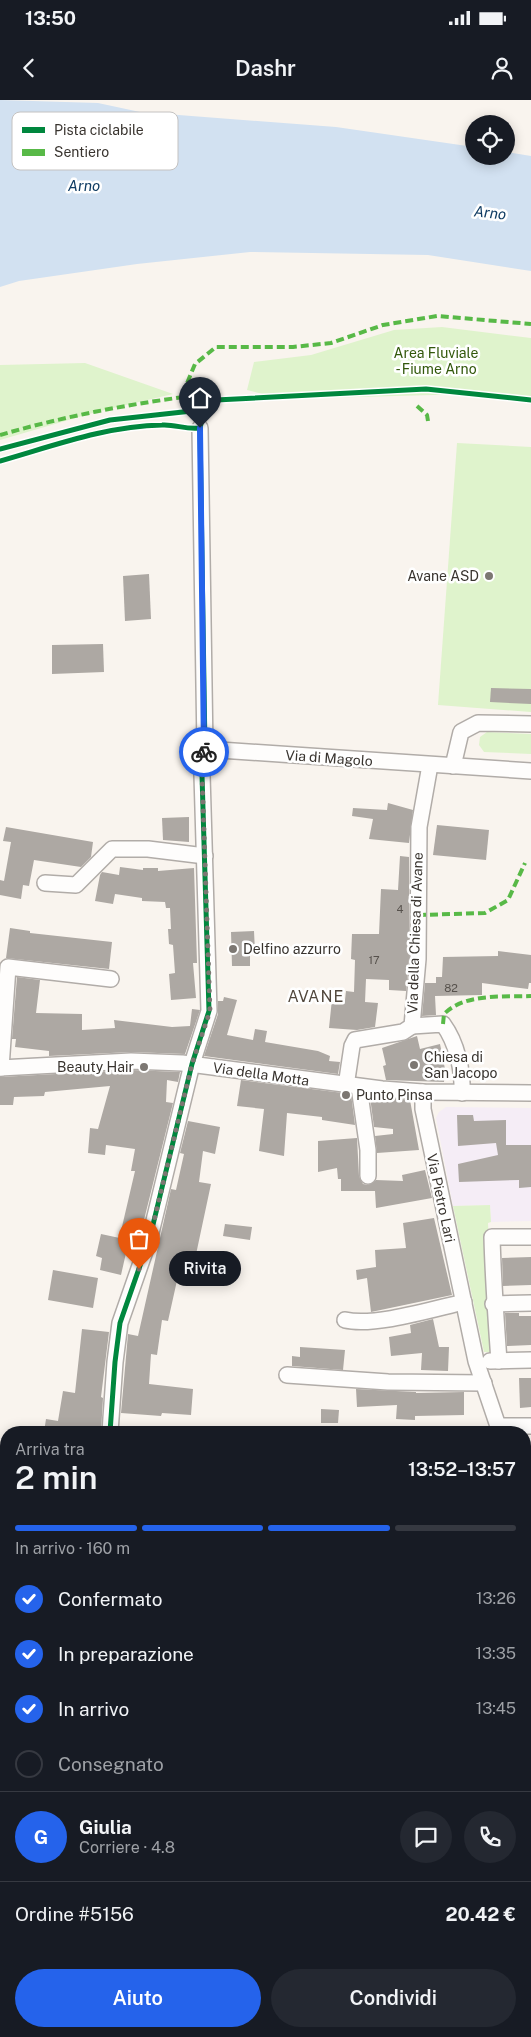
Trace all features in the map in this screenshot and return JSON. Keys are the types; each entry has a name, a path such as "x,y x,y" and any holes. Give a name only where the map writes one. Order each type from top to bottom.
{"street":[{"path":"110,1426 120,1323 150,1237 192,1064 210,1011 202,774 205,749 200,428"},
{"path":"453,766 461,732 478,723 531,724"},
{"name":"Via di Magolo","path":"205,749 531,771"},
{"name":"Via della Chiesa di Avane","path":"353,1086 352,1046 356,1040 403,1032 412,1026 418,950 419,827 430,765"},
{"path":"45,883 76,885 112,849 148,849 205,856"},
{"path":"1,1068 8,968 111,979"},
{"path":"412,1026 443,1024 449,1032 462,1077 462,1094"},
{"name":"Via della Motta","path":"1,1068 131,1061 192,1064 353,1086 423,1092 462,1094 531,1093"},
{"path":"353,1086 368,1150 368,1176"},
{"name":"Via Pietro Lari","path":"423,1092 425,1118 476,1361 498,1426"},
{"path":"498,1361 496,1316 493,1304 492,1237 531,1237"},
{"path":"345,1320 357,1322 399,1316 464,1302"},
{"path":"493,1304 531,1303"},
{"path":"476,1361 531,1360"},
{"path":"287,1375 388,1382 484,1383"}],"shaded area":[{"path":"446,1107 531,1108 531,1221 491,1222 490,1205 453,1206 436,1118 439,1112"}],"green space":[{"name":"Area Fluviale - Fiume Arno","path":"442,327 531,338 531,401 471,394 282,399 247,390 254,362 311,355 394,330"},
{"path":"85,363 173,394 96,412 0,440 0,365"},
{"name":"Avane ASD","path":"457,443 531,447 531,712 438,705"},
{"path":"487,732 531,734 531,754 484,752 479,745 480,737"},
{"path":"490,1205 491,1222 488,1223 494,1352 484,1352 453,1206"}],"water":[{"name":"Arno","path":"0,100 98,103 140,112 12,112 12,170 178,170 178,115 336,127 465,146 465,165 515,165 515,153 531,156 531,271 428,255 250,252 137,264 19,281 0,287"}],"building":[{"path":"149,574 151,619 125,621 123,576"},
{"path":"103,644 104,672 52,674 52,645"},
{"path":"491,688 531,689 531,704 490,702"},
{"path":"388,803 413,810 409,843 369,839 373,819 352,816 353,808 387,810"},
{"path":"189,817 189,842 163,840 162,818"},
{"path":"437,825 489,830 486,860 433,855"},
{"path":"6,827 93,842 91,857 81,867 34,860 29,886 23,885 21,899 0,895 0,880 4,881 11,842 3,841"},
{"path":"400,856 409,857 409,959 406,991 389,990 389,980 366,979 365,1002 378,1003 375,1027 357,1030 329,1028 332,999 345,1000 346,991 354,992 355,960 351,959 352,934 379,934 381,889 398,890"},
{"path":"120,867 143,870 143,868 158,868 158,871 194,868 197,963 193,963 196,998 171,1000 169,974 175,973 173,945 169,944 168,929 171,929 170,908 166,908 165,902 142,901 142,898 115,894 113,904 95,901 102,872 119,875"},
{"path":"10,928 30,931 30,933 112,942 109,969 6,958"},
{"path":"254,931 255,952 250,953 250,966 232,966 231,932"},
{"path":"498,951 531,955 531,983 529,983 528,989 482,983 482,995 435,996 436,1015 422,1016 425,983 436,983 436,977 442,977 443,957 498,956"},
{"path":"17,977 40,980 36,1013 82,1014 82,1030 115,1028 114,1020 172,1027 190,1026 192,1009 200,1010 185,1054 131,1052 49,1056 49,1051 15,1047 16,1039 12,1039"},
{"path":"224,997 237,1000 227,1035 253,1040 255,1029 267,1031 265,1042 318,1051 330,1056 329,1061 340,1062 338,1074 204,1056 218,1014 218,1001 223,1001"},
{"name":"Chiesa di San Jacopo","path":"417,1036 420,1049 440,1044 445,1069 444,1082 386,1080 383,1066 386,1065 382,1048"},
{"path":"131,1070 180,1072 178,1082 167,1080 166,1102 173,1103 140,1236 121,1231 135,1171 131,1171 135,1149 106,1145 105,1155 88,1153 90,1128 98,1129 110,1086 45,1092 44,1096 14,1097 13,1105 0,1105 0,1077"},
{"path":"241,1080 351,1094 355,1125 322,1120 322,1117 287,1113 284,1156 259,1151 264,1109 237,1106"},
{"path":"370,1097 410,1100 419,1150 377,1153 375,1136 393,1134 393,1129 374,1127"},
{"path":"457,1115 473,1115 474,1121 506,1120 506,1145 531,1145 531,1187 519,1188 519,1180 459,1182 458,1164 498,1155 496,1143 458,1146"},
{"path":"188,1121 220,1127 215,1154 203,1151 199,1182 211,1184 191,1278 178,1276 168,1321 162,1320 157,1355 151,1354 149,1384 193,1389 191,1415 162,1413 161,1416 121,1413 128,1334 138,1336 171,1189 176,1190 184,1154 180,1153"},
{"path":"357,1138 359,1176 363,1184 368,1185 376,1180 403,1181 402,1175 425,1170 432,1198 376,1208 375,1191 341,1191 341,1179 338,1179 337,1168 318,1172 318,1141"},
{"path":"434,1218 452,1295 371,1312 367,1278 357,1280 356,1270 376,1267 375,1250 406,1248 403,1223"},
{"path":"225,1224 252,1227 250,1240 223,1236"},
{"path":"101,1234 129,1240 121,1275 100,1270 102,1258 96,1256"},
{"path":"531,1257 531,1285 503,1286 502,1258"},
{"path":"53,1270 98,1278 93,1308 48,1300"},
{"path":"505,1313 519,1313 519,1316 531,1316 531,1345 507,1346"},
{"path":"433,1319 439,1347 449,1347 448,1371 421,1370 422,1353 391,1356 389,1337 411,1333 410,1325"},
{"path":"82,1329 109,1332 101,1397 103,1398 101,1426 45,1426 46,1419 58,1421 63,1391 75,1393"},
{"path":"300,1347 345,1350 343,1370 292,1366 292,1356 300,1357"},
{"path":"519,1378 531,1378 531,1407 520,1408"},
{"path":"356,1389 416,1393 464,1392 464,1415 415,1416 415,1420 396,1419 397,1405 357,1407"},
{"path":"321,1409 339,1410 338,1423 321,1423"}],"marked path":[{"path":"198,410 201,410 185,388 195,364 216,347 293,347 331,343 383,325 437,316 531,324"},
{"path":"0,435 47,422 95,412 192,396"},
{"path":"417,406 427,415 428,421"},
{"path":"418,915 485,913 508,900 525,863"},
{"path":"443,1024 444,1014 463,1002 473,999 531,996"}],"cycle path":[{"path":"0,449 110,420 201,410 207,403 216,400 426,389 531,400"},
{"path":"110,1426 120,1323 150,1237 192,1064 209,1011 202,775 205,749 200,428 203,415 201,410"},
{"path":"0,461 80,438 121,429 167,425 200,428"}],"way so far":[{"path":"139,1269 150,1237 192,1064 210,1011 202,774 204,752"}],"place":[{"name":"Avane ASD","path":"489,576"},
{"name":"Delfino azzurro","path":"233,949"},
{"name":"Chiesa di San Jacopo","path":"414,1065"},
{"name":"Beauty Hair","path":"144,1067"},
{"name":"Punto Pinsa","path":"346,1095"},
{"name":"Rivita","path":"139,1269"}],"district":[{"name":"AVANE","path":"316,996"}],"route":[{"path":"200,428 204,752"}]}
